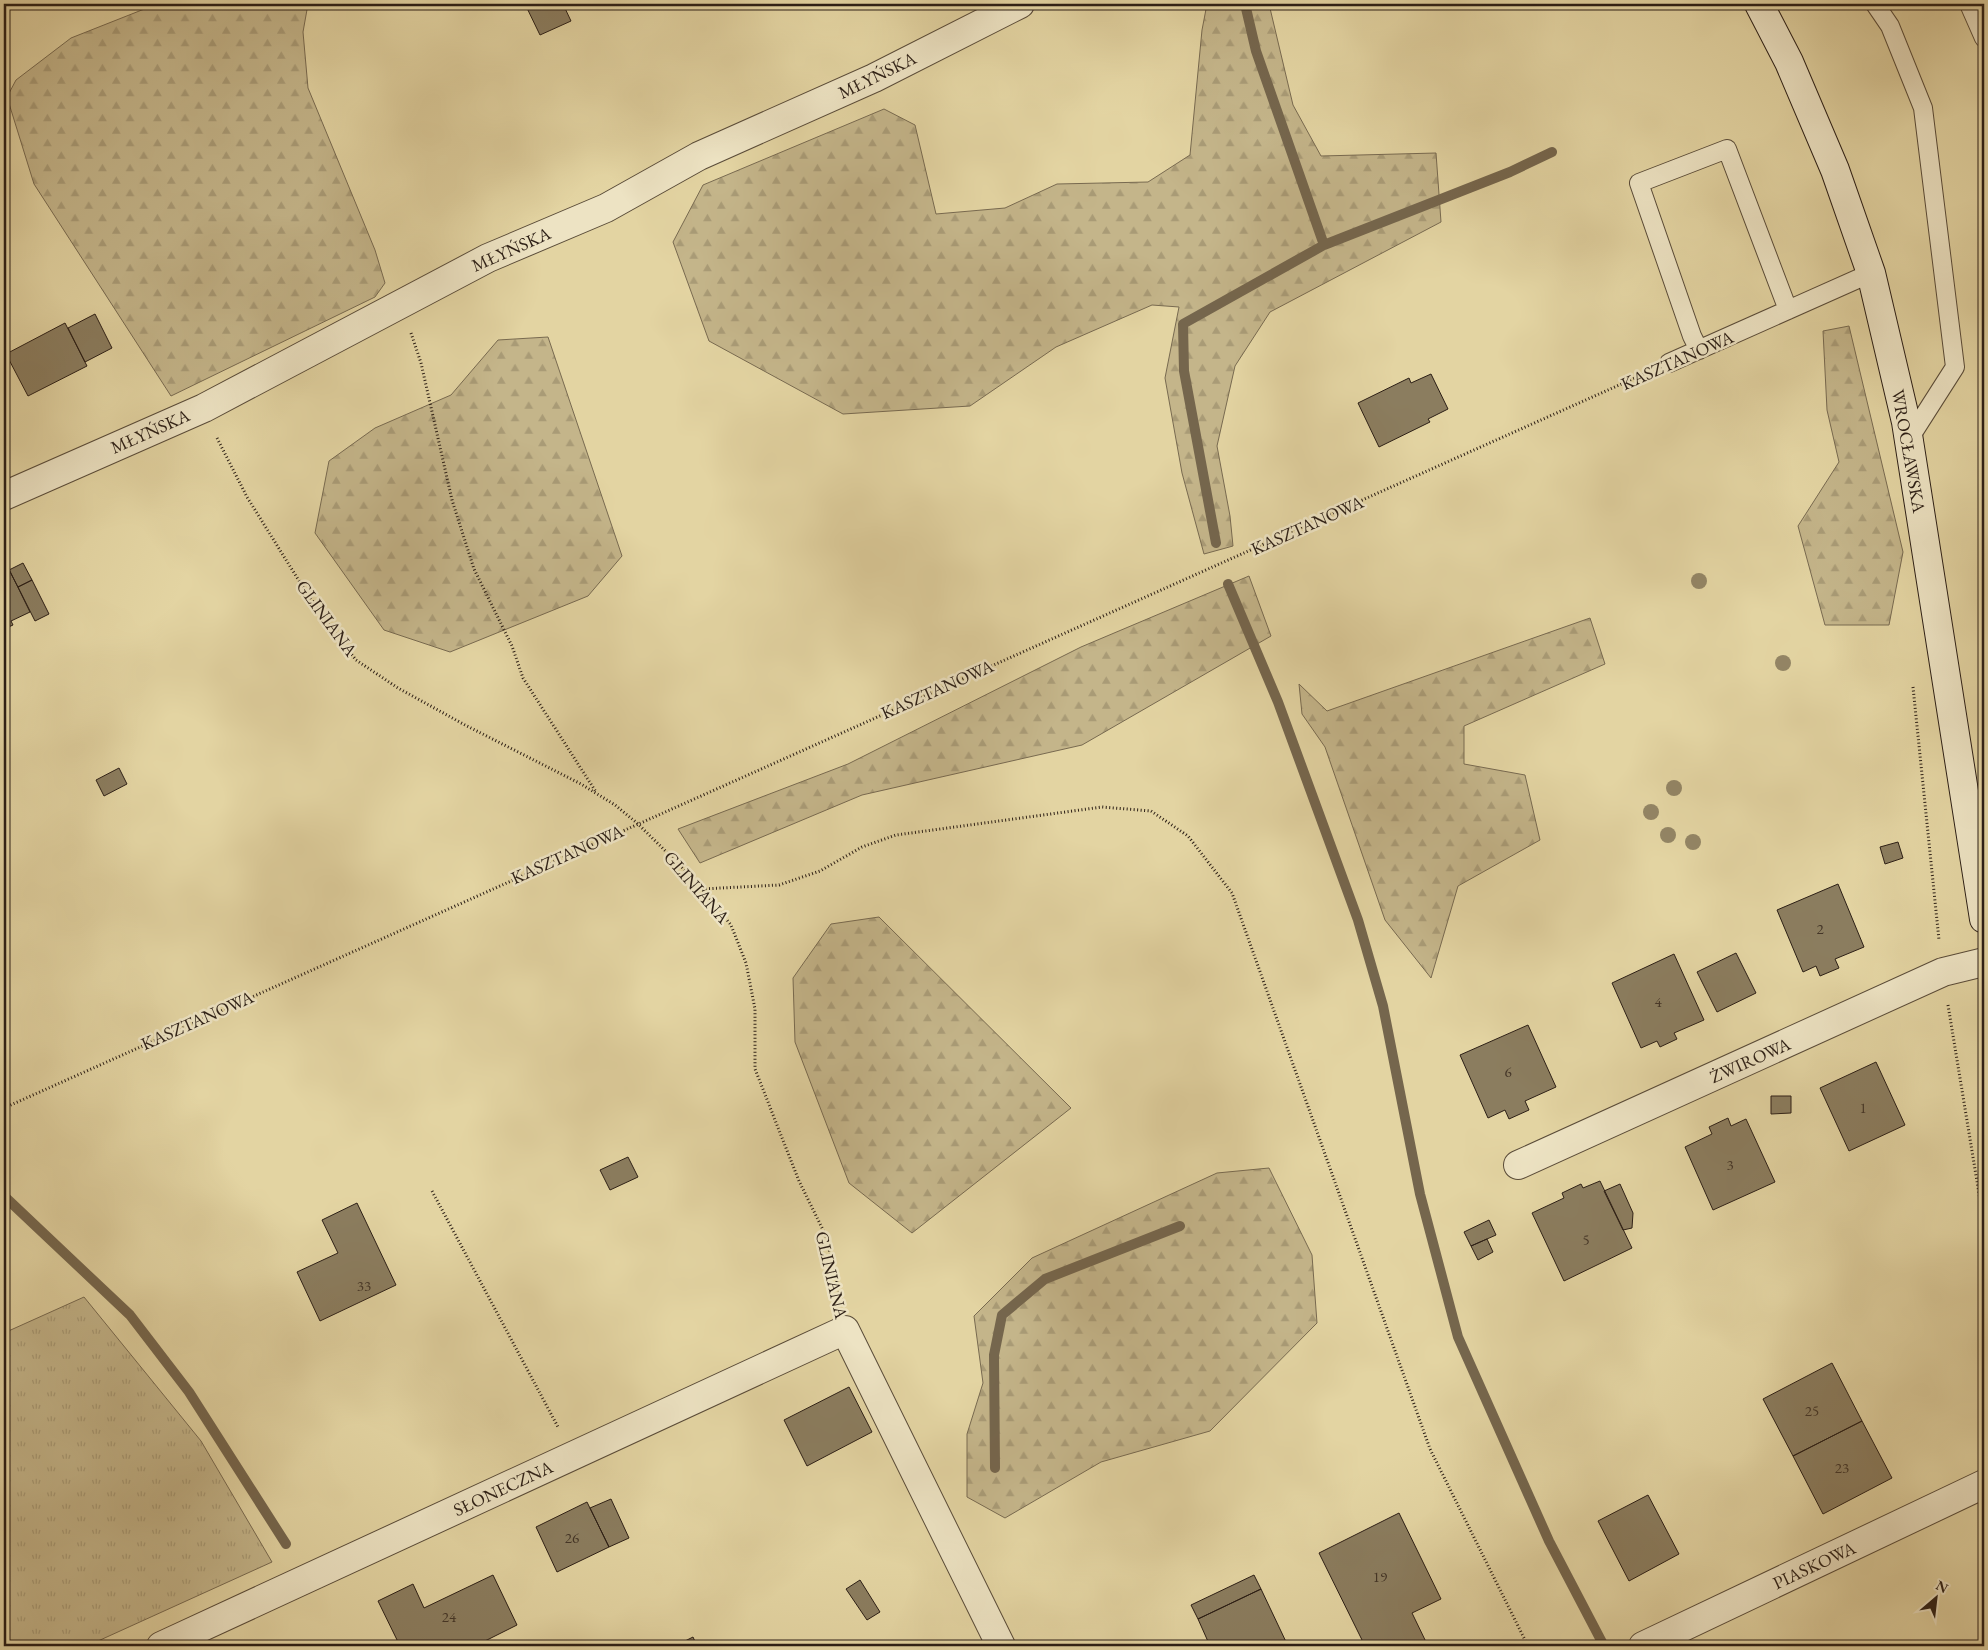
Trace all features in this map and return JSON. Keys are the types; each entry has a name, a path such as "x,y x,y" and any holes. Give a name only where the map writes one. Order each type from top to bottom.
{"street":[{"name":"MŁYŃSKA","path":"4,496 204,408 488,258 606,208 699,156 874,78 1020,4"},
{"name":"WROCŁAWSKA","path":"1759,4 1789,62 1835,170 1871,273 1909,439 1984,919"},
{"name":"ŻWIROWA","path":"1518,1165 1943,972 1984,962"},
{"name":"SŁONECZNA","path":"162,1646 845,1330"},
{"name":"GLINIANA","path":"845,1330 1001,1646"},
{"name":"PIASKOWA","path":"1644,1646 1984,1484"}],"lane":[{"path":"1875,4 1890,26 1923,108 1955,367 1909,439"},
{"path":"1969,4 1984,38"},
{"path":"1699,350 1692,336 1639,183 1727,149 1788,310"},
{"name":"KASZTANOWA","path":"1669,363 1871,273"}],"path":[{"path":"402,304 421,363 452,500 474,569 512,646 523,678 597,794"},
{"name":"KASZTANOWA","path":"4,1108 1669,363"},
{"name":"GLINIANA","path":"204,408 247,497 325,620 356,660 398,688 597,794 638,823 702,889 731,925 746,963 755,1009 755,1069 799,1181 826,1236 843,1310 845,1330"},
{"path":"1912,679 1943,972 1984,1224"},
{"path":"702,889 779,886 820,871 862,847 896,835 1102,807 1150,810 1188,836 1232,893 1430,1449 1528,1646"},
{"path":"432,1191 573,1456"}],"green space":[{"path":"157,4 308,4 303,32 308,88 375,250 385,283 375,297 171,396 34,184 7,97 16,80 71,38"},
{"path":"1207,4 1269,4 1293,105 1321,156 1436,153 1441,222 1270,312 1235,366 1217,446 1230,516 1233,546 1204,554 1182,473 1165,378 1179,307 1152,305 1056,347 970,406 843,414 709,341 673,242 703,185 884,109 915,125 936,214 1005,208 1057,184 1148,182 1190,155 1202,30"},
{"path":"1849,326 1903,552 1889,625 1825,625 1798,526 1839,462 1827,410 1823,331"},
{"path":"548,337 622,556 588,596 450,652 384,630 315,533 329,461 375,428 451,395 498,340"},
{"path":"1249,576 1271,636 1082,745 862,795 700,863 678,829 848,764 1081,647"},
{"path":"1590,618 1605,664 1464,726 1464,764 1525,775 1540,840 1458,886 1431,978 1385,920 1325,747 1302,714 1299,684 1327,711"},
{"path":"879,917 1071,1108 912,1233 849,1183 795,1042 793,978 831,924"},
{"path":"1269,1168 1312,1255 1317,1323 1210,1431 1101,1462 1005,1518 967,1497 967,1434 983,1383 974,1316 1032,1258 1217,1173"},
{"path":"84,1297 201,1441 272,1562 87,1646 4,1646 4,1333"}],"building":[{"path":"525,4 563,4 571,21 540,35"},
{"path":"95,314 112,348 85,362 68,328"},
{"path":"65,323 87,366 28,396 6,354"},
{"path":"1431,374 1448,409 1428,419 1430,422 1379,447 1358,403 1409,378 1411,383"},
{"path":"4,563 6,563 30,612 11,621 13,625 4,629"},
{"path":"23,563 32,580 18,587 9,570"},
{"path":"32,580 49,614 35,621 18,587"},
{"path":"119,768 127,784 104,796 96,780"},
{"path":"1898,842 1903,858 1885,864 1880,847"},
{"path":"1838,884 1864,947 1835,959 1839,968 1820,976 1816,966 1803,972 1777,910"},
{"path":"1736,953 1756,993 1717,1012 1697,972"},
{"path":"1674,954 1704,1020 1674,1033 1677,1039 1660,1047 1657,1041 1641,1048 1612,983"},
{"path":"1528,1025 1556,1087 1525,1101 1529,1110 1509,1119 1505,1110 1488,1118 1460,1055"},
{"path":"1876,1062 1905,1125 1849,1151 1820,1088"},
{"path":"1771,1096 1791,1096 1791,1113 1771,1114"},
{"path":"1728,1118 1731,1126 1746,1119 1775,1182 1713,1210 1685,1147 1712,1134 1709,1127"},
{"path":"628,1157 638,1177 610,1190 600,1170"},
{"path":"1600,1181 1632,1248 1564,1281 1532,1213 1564,1198 1562,1193 1581,1184 1583,1188"},
{"path":"1620,1184 1633,1213 1632,1228 1623,1230 1604,1191"},
{"path":"357,1203 396,1285 320,1321 297,1272 338,1253 322,1220"},
{"path":"1489,1220 1496,1235 1471,1246 1464,1232"},
{"path":"1487,1239 1493,1252 1478,1260 1471,1246"},
{"path":"1832,1363 1862,1421 1793,1456 1763,1399"},
{"path":"849,1387 872,1432 807,1466 784,1420"},
{"path":"1862,1421 1892,1478 1823,1514 1793,1456"},
{"path":"1648,1495 1679,1554 1629,1581 1598,1521"},
{"path":"611,1499 629,1538 609,1547 590,1508"},
{"path":"587,1502 609,1547 557,1572 536,1527"},
{"path":"1399,1513 1441,1599 1412,1613 1428,1646 1365,1646 1319,1553"},
{"path":"493,1575 517,1625 479,1644 480,1646 400,1646 378,1601 413,1584 424,1608"},
{"path":"1254,1575 1261,1589 1198,1619 1191,1605"},
{"path":"860,1580 880,1612 867,1620 846,1589"},
{"path":"1261,1589 1288,1646 1210,1646 1198,1619"},
{"path":"693,1637 697,1646 684,1646 683,1642"}],"waterway":[{"path":"1245,4 1256,51 1324,245"},
{"path":"1216,543 1184,371 1183,324 1324,245 1510,172 1552,152"},
{"path":"1228,584 1278,702 1358,920 1383,1006 1420,1194 1458,1337 1549,1541 1604,1646"},
{"path":"4,1196 130,1315 189,1392 286,1544"},
{"path":"995,1468 994,1355 1002,1315 1045,1279 1180,1226"}]}
